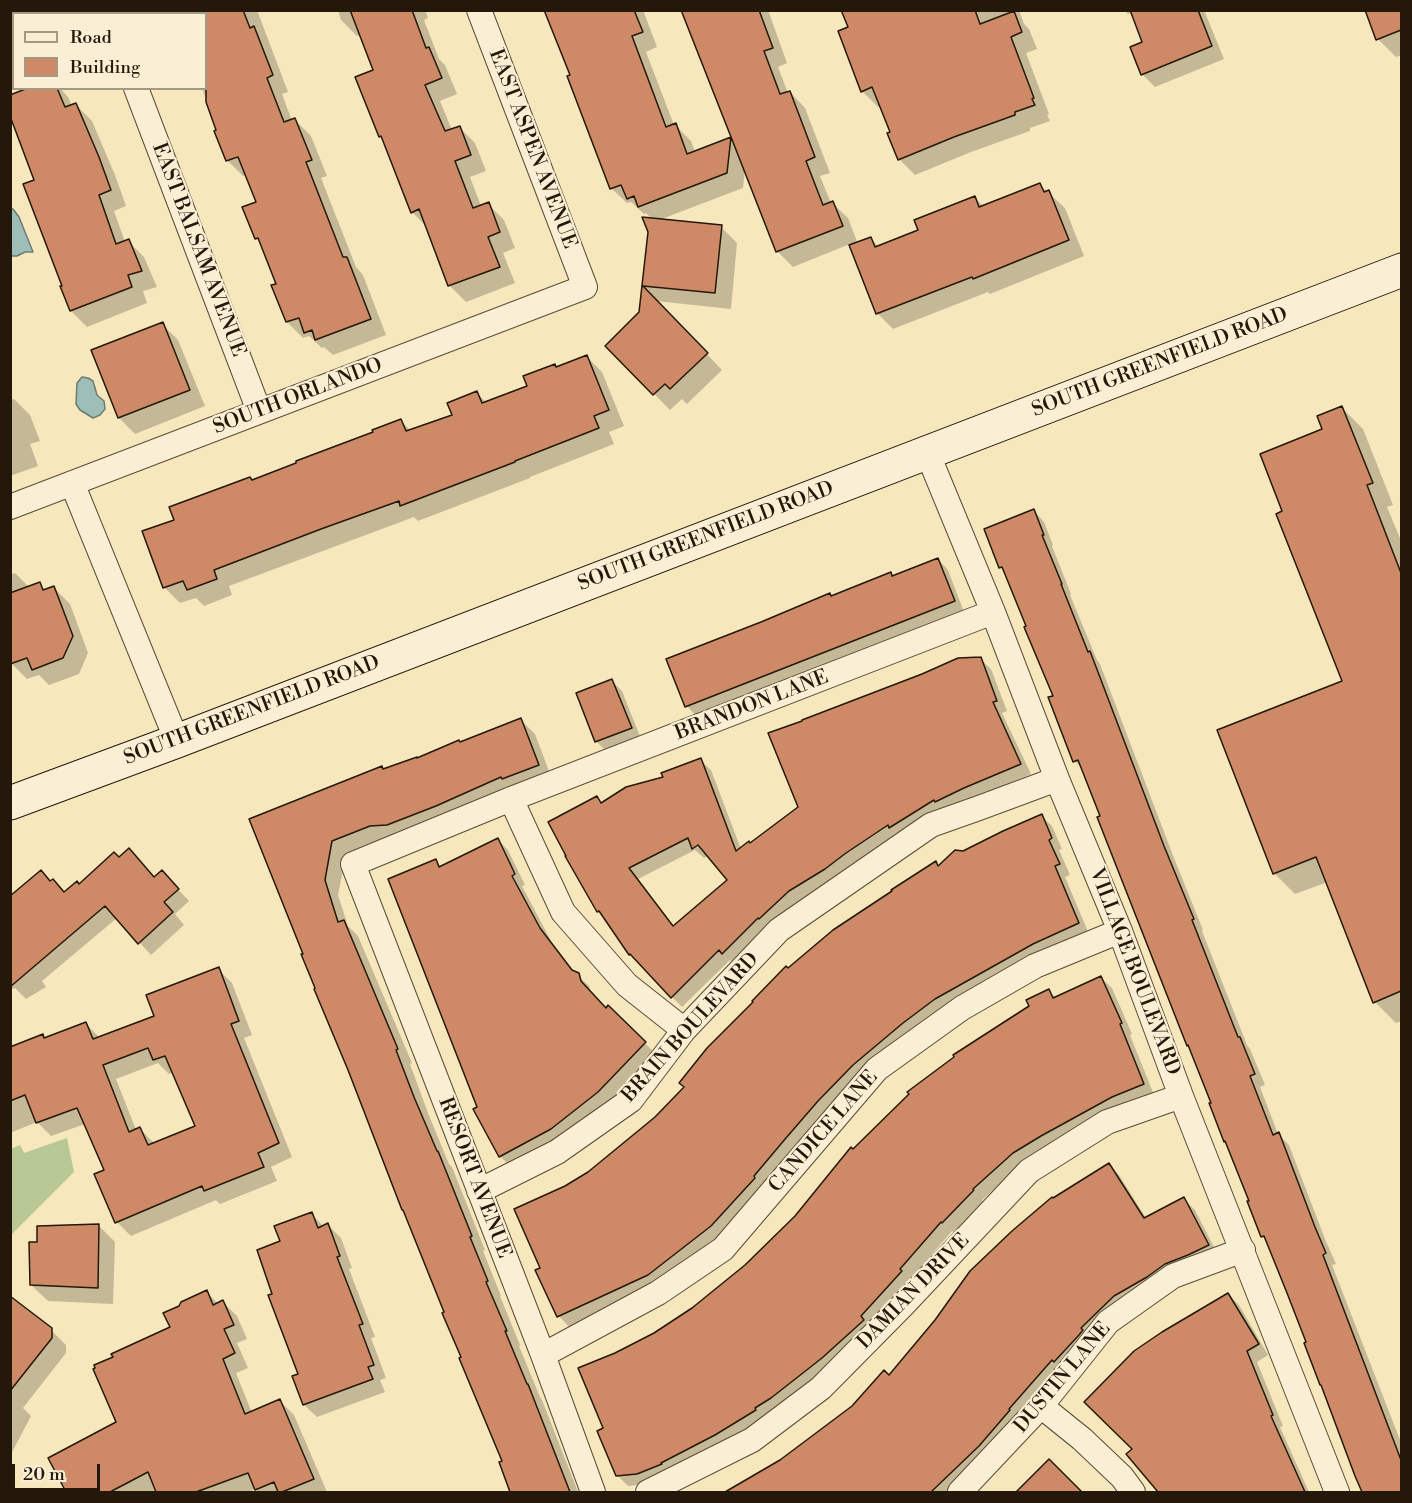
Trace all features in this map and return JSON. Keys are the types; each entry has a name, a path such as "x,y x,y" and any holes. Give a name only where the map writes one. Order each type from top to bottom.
{"main road":[{"name":"SOUTH GREENFIELD ROAD","path":"10,803 177,741 1401,270"}],"street":[{"name":"EAST ASPEN AVENUE","path":"479,10 585,287"},
{"name":"EAST BALSAM AVENUE","path":"137,90 259,411"},
{"name":"SOUTH ORLANDO","path":"10,507 585,287"},
{"name":"VILLAGE BOULEVARD","path":"927,452 1120,931 1181,1096 1337,1492"},
{"path":"72,483 177,741"},
{"name":"BRANDON LANE","path":"354,864 511,800 993,612"},
{"name":"BRAIN BOULEVARD","path":"479,1191 557,1152 631,1100 684,1030 779,930 931,825 1057,779"},
{"path":"511,800 563,912 627,985 684,1030"},
{"name":"RESORT AVENUE","path":"354,864 543,1355 593,1492"},
{"name":"CANDICE LANE","path":"543,1355 658,1293 723,1248 877,1069 962,1008 1035,966 1120,931"},
{"name":"DAMIAN DRIVE","path":"648,1492 752,1440 821,1388 1029,1171 1107,1122 1181,1096"},
{"name":"DUSTIN LANE","path":"960,1492 1041,1406 1108,1322 1173,1276 1243,1250"},
{"path":"1041,1406 1082,1439 1133,1492"}],"green space":[{"path":"67,1138 74,1172 11,1235 11,1149 20,1145 24,1153"}],"water":[{"path":"11,209 19,217 33,252 11,256"},
{"path":"82,377 93,381 97,395 104,401 105,409 93,418 80,410 76,404 77,383"}],"building":[{"path":"206,10 243,10 250,28 254,26 273,75 267,78 284,122 295,118 312,160 306,162 343,257 347,257 371,319 315,340 312,330 304,333 299,318 286,322 271,285 276,284 258,238 255,239 242,207 256,202 238,157 226,161 206,102"},
{"path":"350,10 412,10 426,48 429,47 442,78 425,85 445,131 460,126 471,155 455,161 473,208 489,202 500,232 488,237 500,267 448,286 419,209 411,213 355,77 373,70"},
{"path":"544,10 634,10 643,32 632,36 666,127 676,123 687,154 731,137 727,173 638,207 634,196 627,199 621,185 610,189 567,76 570,75"},
{"path":"681,10 759,10 773,48 764,51 780,94 790,91 815,157 806,161 823,205 833,201 843,226 776,252"},
{"path":"841,10 975,10 980,24 1014,11 1022,32 1011,37 1035,105 1015,112 1015,115 898,160 887,133 890,132 872,87 861,92 838,31 848,27"},
{"path":"1130,10 1198,10 1212,46 1141,75 1130,47 1142,42"},
{"path":"1365,10 1401,10 1401,30 1376,40"},
{"path":"23,90 58,90 65,107 76,103 111,190 99,195 116,244 129,239 142,271 128,275 132,287 70,311 23,184 34,180 10,116 10,95"},
{"path":"1040,183 1044,192 1049,190 1069,240 973,279 972,277 876,314 849,245 871,237 875,247 918,230 914,220 975,196 979,207"},
{"path":"642,217 722,225 715,293 643,286 708,353 670,389 665,384 653,395 605,346 639,312 648,232"},
{"path":"163,322 190,390 118,418 91,350"},
{"path":"587,355 609,410 594,416 599,428 400,506 399,501 214,570 217,579 187,590 183,581 163,588 142,531 174,520 169,507 250,477 252,480 401,419 406,431 452,415 447,403 477,391 482,403 527,386 523,376"},
{"path":"1342,406 1373,483 1367,485 1401,573 1401,991 1373,1003 1316,857 1273,874 1217,730 1342,681 1276,514 1282,511 1260,454 1322,429 1317,416"},
{"path":"1034,509 1061,584 1088,652 1090,651 1194,919 1192,920 1255,1074 1250,1076 1273,1135 1279,1132 1326,1253 1323,1255 1401,1460 1401,1492 1362,1492 1355,1476 1287,1293 1264,1236 1261,1237 1247,1201 1249,1201 1209,1103 1211,1103 1097,817 1100,816 1078,760 1073,762 1048,697 1053,696 1024,627 1026,626 984,529"},
{"path":"938,558 955,601 685,707 666,659 830,593 831,596 891,572 892,576"},
{"path":"40,582 43,590 54,586 73,636 63,658 32,670 27,658 10,664 10,593"},
{"path":"981,657 997,701 993,702 1021,764 935,802 934,800 889,828 888,825 789,891 722,954 719,950 671,998 629,955 599,911 597,912 548,822 597,796 601,803 626,787 663,777 661,773 701,758 736,851 798,807 768,733 958,658","holes":["688,838 692,849 698,845 727,880 673,926 629,868"]},
{"path":"612,679 632,728 595,742 576,693"},
{"path":"521,718 539,765 502,779 501,777 387,825 370,826 332,841 325,880 338,922 344,920 398,1049 396,1050 414,1097 472,1236 470,1237 488,1281 486,1282 570,1492 510,1492 499,1462 502,1461 459,1358 461,1357 442,1313 444,1312 314,989 301,954 303,954 249,819 382,766 383,769 417,758"},
{"path":"1042,814 1052,838 1049,840 1060,864 1055,866 1079,923 1033,944 935,999 903,1023 853,1065 818,1101 754,1176 755,1178 711,1226 648,1275 557,1317 535,1270 540,1268 514,1209 565,1186 588,1172 655,1117 684,1087 679,1083 707,1048 786,966 788,968 833,930 936,861 938,866 955,850 963,851"},
{"path":"498,838 515,874 512,876 540,928 572,970 579,973 581,981 606,1008 608,1005 646,1042 598,1092 551,1129 499,1157 473,1109 477,1107 388,879 436,859 439,867"},
{"path":"129,848 154,877 162,870 179,889 164,902 173,912 138,944 105,906 10,987 10,896 41,870 64,892 77,881 79,884 114,852 119,857"},
{"path":"219,967 239,1021 231,1024 279,1143 258,1153 264,1167 204,1191 202,1186 115,1223 94,1174 104,1170 77,1108 36,1123 25,1095 10,1101 10,1047 43,1034 44,1038 86,1022 93,1039 154,1016 146,995","holes":["148,1048 153,1060 165,1056 195,1126 148,1145 140,1127 129,1132 103,1065"]},
{"path":"1101,976 1122,1023 1120,1024 1144,1084 1112,1097 1013,1153 941,1222 900,1269 902,1271 861,1316 864,1320 822,1358 755,1408 756,1410 662,1464 637,1474 616,1476 597,1431 603,1428 578,1368 615,1353 654,1333 692,1308 745,1265 795,1216 851,1147 853,1149 909,1094 907,1092 954,1057 953,1055 1029,1006 1026,1000 1049,989 1053,998"},
{"path":"1109,1163 1144,1218 1184,1197 1209,1245 1165,1264 1114,1296 1081,1328 1083,1330 1054,1362 1052,1360 979,1446 931,1492 725,1492 780,1460 852,1406 884,1370 889,1375 935,1320 970,1271 1052,1197"},
{"path":"312,1212 318,1228 328,1223 340,1256 337,1257 363,1324 359,1325 374,1365 368,1367 373,1379 303,1405 292,1376 298,1374 268,1295 272,1294 257,1250 280,1241 274,1226"},
{"path":"99,1224 98,1288 30,1285 29,1242 37,1242 37,1226"},
{"path":"207,1290 213,1305 223,1300 234,1325 224,1329 235,1353 223,1359 245,1414 280,1399 314,1479 282,1492 278,1492 274,1482 255,1490 248,1473 196,1492 156,1492 148,1472 110,1492 66,1492 48,1458 116,1422 93,1369 94,1365 113,1357 111,1354 170,1327 163,1313"},
{"path":"1228,1293 1259,1344 1247,1351 1273,1415 1271,1416 1305,1492 1158,1492 1126,1454 1132,1449 1084,1402 1134,1351"},
{"path":"10,1296 52,1328 52,1338 10,1391"},
{"path":"1049,1459 1082,1492 1016,1492"}]}
